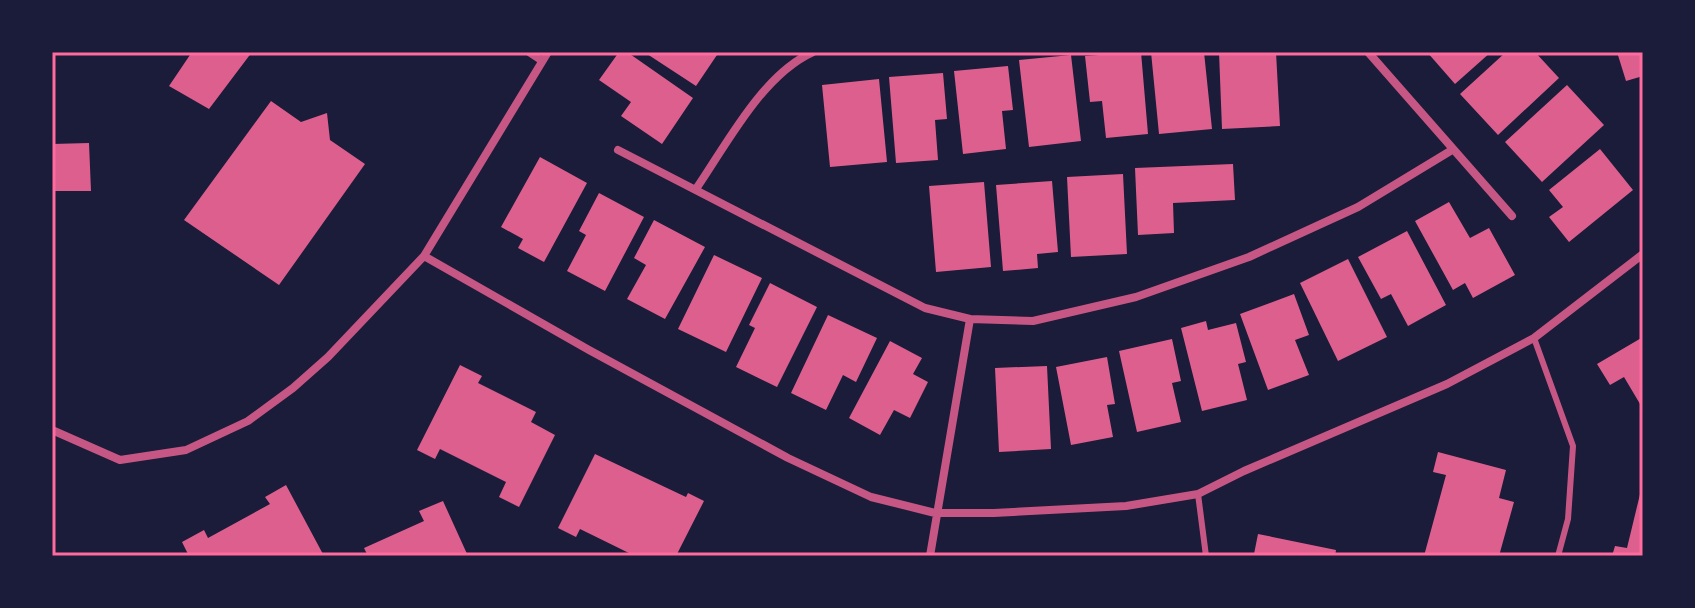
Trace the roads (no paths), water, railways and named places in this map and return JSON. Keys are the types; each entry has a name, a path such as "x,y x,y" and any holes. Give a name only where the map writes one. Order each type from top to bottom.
{"street":[{"path":"529,52 541,60"},
{"path":"52,430 120,460 186,450 248,421 293,388 328,357 424,256 548,52"},
{"path":"696,189 764,90 801,57 813,52"},
{"path":"1368,52 1512,216"},
{"path":"618,150 925,308 970,319 1033,321 1136,297 1249,257 1358,207 1452,150"},
{"path":"424,256 788,458 871,497 935,513 1043,512 1126,506 1198,494 1244,471 1447,384 1534,338 1643,254"},
{"path":"930,556 970,319"}],"lane":[{"path":"1534,338 1573,446 1568,519 1558,556"},
{"path":"1198,494 1206,556"}]}
